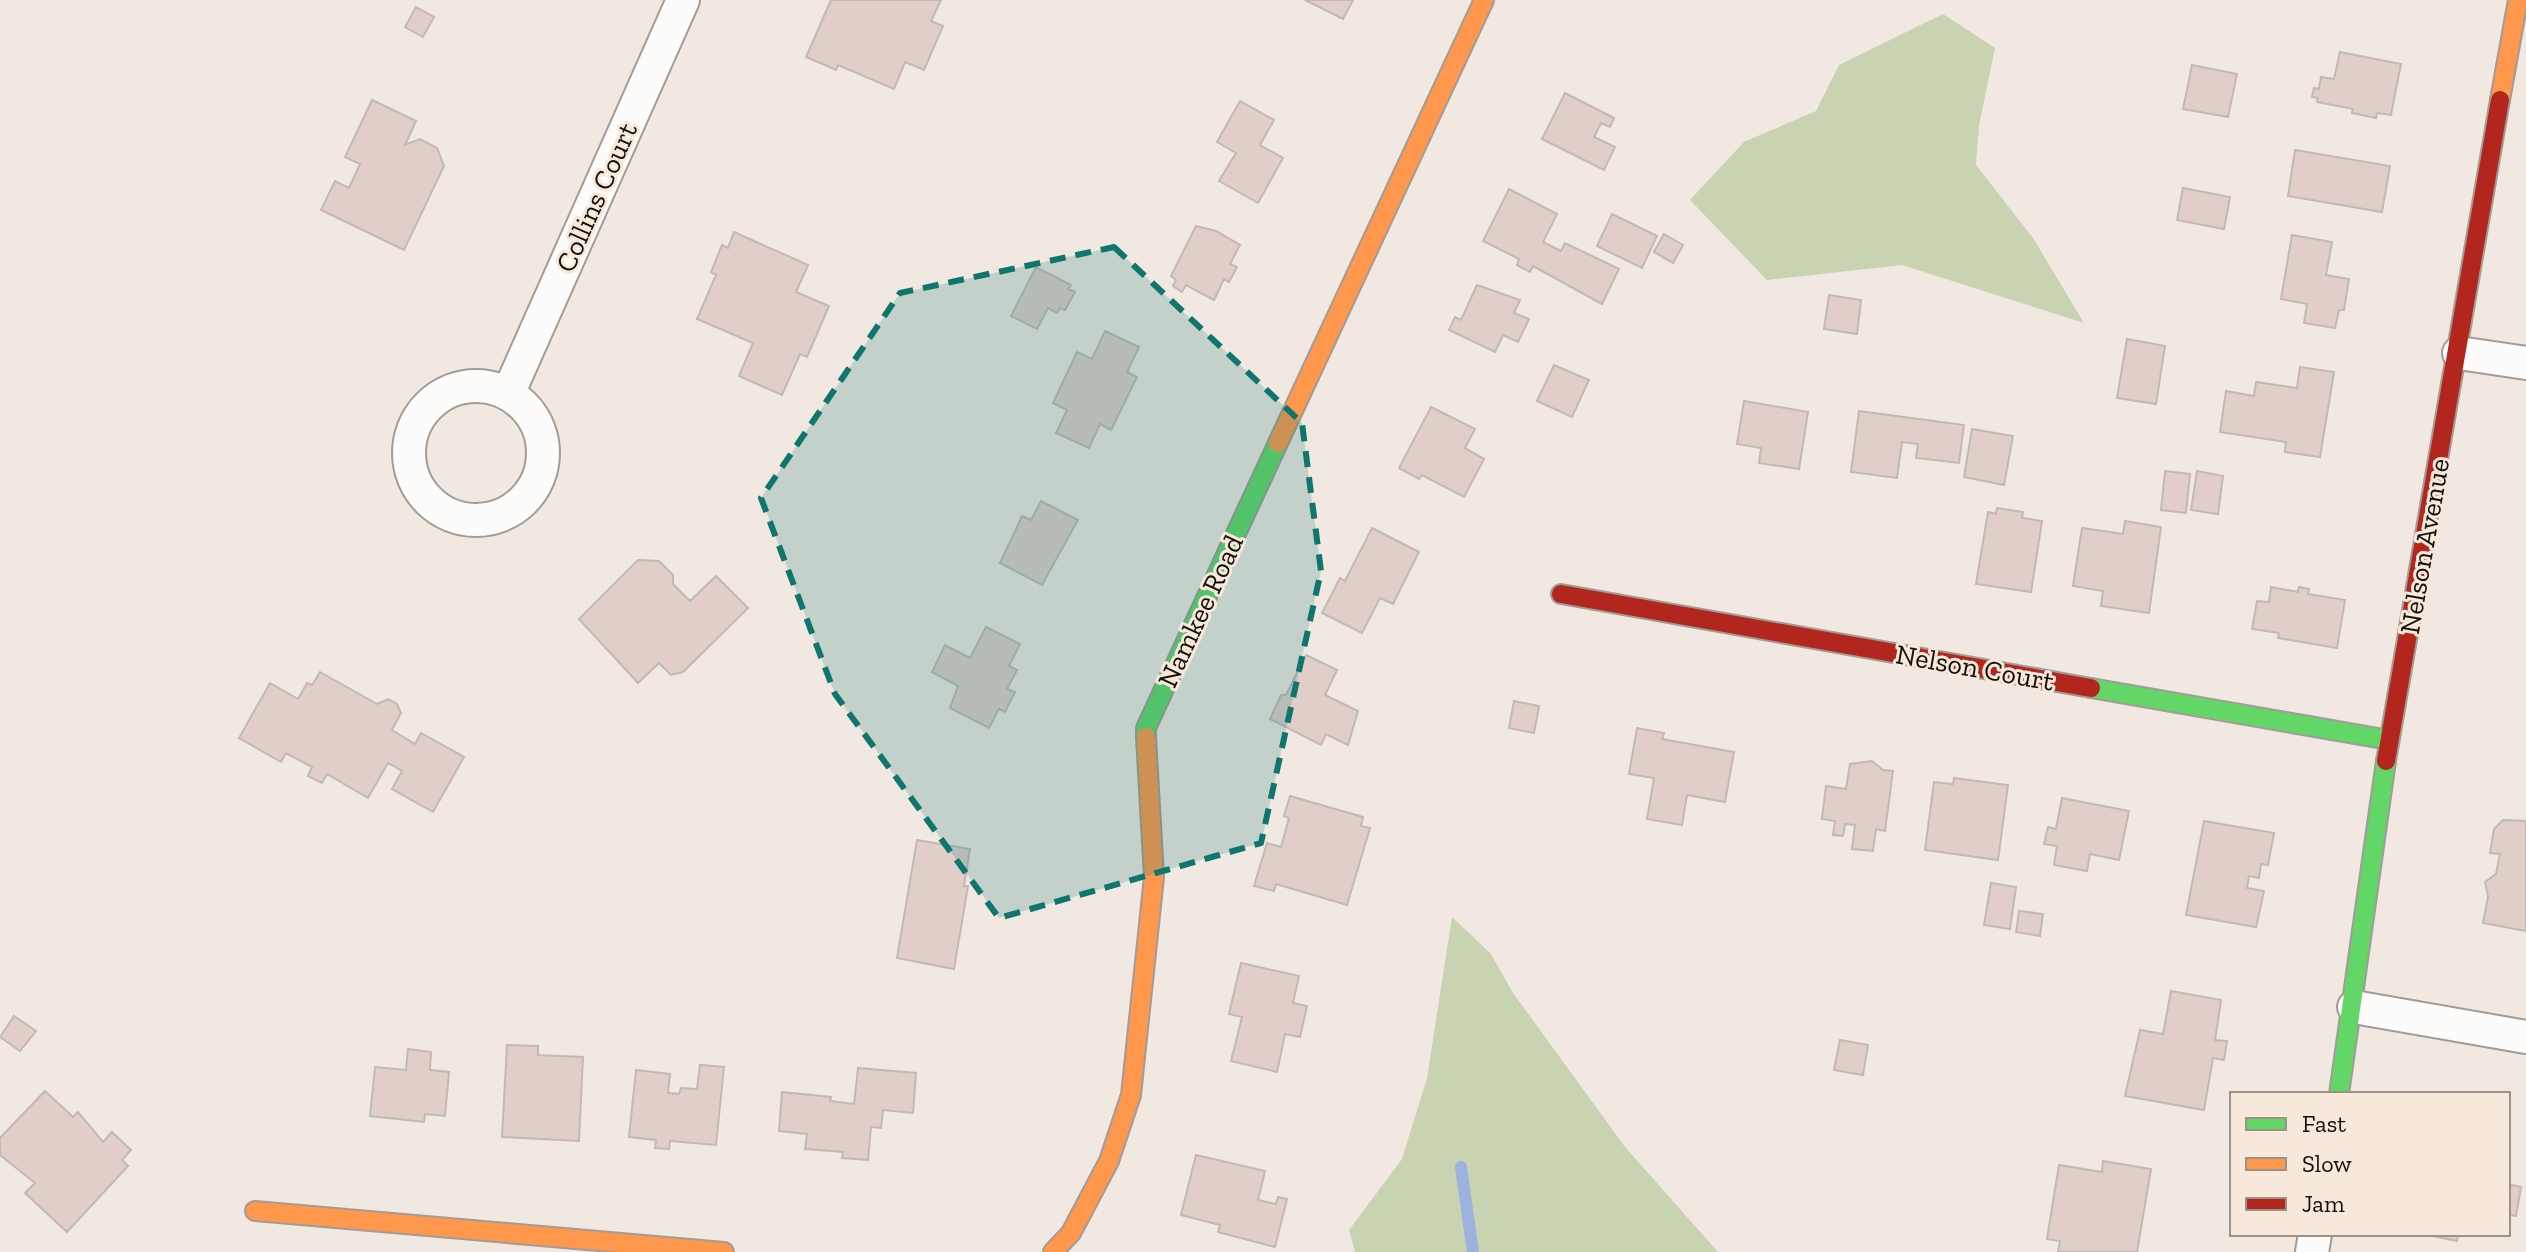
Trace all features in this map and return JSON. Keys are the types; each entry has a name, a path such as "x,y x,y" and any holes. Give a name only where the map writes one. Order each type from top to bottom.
{"street":[{"name":"Collins Court","path":"508,394 683,0"},
{"name":"Namkee Road","path":"1053,1252 1071,1233 1109,1161 1131,1095 1154,877 1146,728 1484,0"},
{"name":"Nelson Avenue","path":"2339,1092 2354,1007 2389,740 2459,353 2518,0"},
{"path":"2459,353 2526,363"},
{"path":"487,386 508,394 525,407 537,425 542,457 534,487 520,504 502,515 481,520 459,517 439,509 424,495 412,475 409,452 413,430 424,410 442,395 463,387 487,386"},
{"name":"Nelson Court","path":"1561,594 2389,740"},
{"path":"2354,1007 2526,1037"},
{"path":"255,1211 472,1242 724,1252"}],"highlighted area":[{"path":"1114,247 1302,423 1321,571 1261,843 999,918 835,694 761,498 900,293"}],"green space":[{"path":"1943,14 1995,48 1979,125 1976,165 2033,238 2084,323 1902,265 1767,280 1690,200 1744,142 1816,111 1839,65"},
{"path":"1452,917 1491,954 1513,993 1625,1147 1718,1252 1355,1252 1349,1230 1402,1159 1427,1078"}],"building":[{"path":"831,0 941,0 931,21 943,26 924,70 905,62 894,89 838,65 836,70 806,57"},
{"path":"1305,0 1353,0 1343,19"},
{"path":"416,7 434,17 423,37 405,27"},
{"path":"2340,52 2401,64 2391,115 2377,113 2376,118 2352,113 2353,109 2317,102 2318,98 2312,97 2314,88 2319,89 2321,77 2334,79"},
{"path":"2192,65 2237,74 2228,117 2183,109"},
{"path":"1565,93 1614,118 1610,127 1601,123 1594,137 1615,147 1604,170 1542,139"},
{"path":"372,100 416,121 405,145 420,139 437,148 444,166 404,250 321,210 335,181 349,188 360,164 345,157"},
{"path":"1240,101 1274,120 1260,145 1283,158 1258,203 1219,181 1236,153 1217,142"},
{"path":"2295,150 2390,166 2382,212 2288,196"},
{"path":"2183,188 2230,197 2224,229 2177,220"},
{"path":"1509,189 1557,214 1543,242 1561,251 1565,243 1619,269 1602,304 1533,266 1530,272 1517,265 1519,259 1483,241"},
{"path":"1612,214 1657,236 1642,268 1597,246"},
{"path":"1196,226 1216,231 1240,245 1230,264 1237,267 1229,282 1224,279 1214,300 1186,285 1182,292 1173,286 1176,280 1171,276"},
{"path":"734,232 808,265 796,292 829,306 807,357 800,354 782,395 739,376 753,343 697,319 716,275 711,272 722,245 728,248"},
{"path":"1664,234 1683,245 1673,263 1654,252"},
{"path":"2292,235 2332,242 2326,275 2349,279 2344,310 2339,310 2335,328 2304,323 2307,304 2281,299"},
{"path":"1036,267 1071,285 1068,289 1075,292 1065,310 1060,308 1057,313 1048,308 1037,329 1011,316"},
{"path":"1477,285 1520,300 1514,313 1529,319 1518,342 1503,335 1495,352 1449,330 1455,317 1461,320"},
{"path":"1829,295 1861,300 1857,334 1824,329"},
{"path":"1105,331 1139,347 1127,372 1137,377 1111,430 1100,424 1089,448 1056,433 1067,410 1053,403 1077,352 1092,359"},
{"path":"2127,339 2165,346 2156,404 2117,398"},
{"path":"1554,365 1589,380 1572,417 1537,401"},
{"path":"2300,367 2334,372 2320,457 2285,452 2286,442 2220,432 2226,391 2254,396 2256,382 2297,388"},
{"path":"1744,401 1808,412 1799,469 1759,463 1761,448 1737,444"},
{"path":"1431,407 1475,429 1465,448 1484,459 1464,497 1422,475 1419,479 1399,468"},
{"path":"1859,411 1964,425 1959,463 1916,458 1918,444 1902,442 1897,478 1851,472"},
{"path":"1972,429 2013,436 2004,485 1964,477"},
{"path":"2165,471 2190,474 2186,513 2161,510"},
{"path":"2197,471 2223,476 2218,514 2191,510"},
{"path":"1041,501 1078,520 1042,585 1000,563 1022,516 1031,520"},
{"path":"1997,508 2023,512 2022,518 2042,521 2031,592 1976,584 1988,512 1996,514"},
{"path":"2125,521 2161,527 2149,613 2101,606 2103,591 2073,586 2082,528 2123,534"},
{"path":"1372,528 1419,552 1393,604 1380,598 1362,633 1322,613 1340,578 1345,581"},
{"path":"638,560 659,561 673,575 673,584 690,601 716,576 748,608 683,672 671,675 659,663 638,683 579,619"},
{"path":"2271,587 2298,592 2299,587 2309,589 2308,594 2345,600 2337,648 2278,638 2279,633 2252,629 2257,601 2269,602"},
{"path":"986,627 1020,644 1009,666 1017,670 1007,689 1015,692 1005,712 999,709 989,728 950,708 958,686 932,672 945,645 970,658"},
{"path":"1306,655 1337,670 1325,695 1358,711 1348,745 1326,734 1321,745 1270,719"},
{"path":"320,672 377,704 388,699 397,704 401,713 392,730 415,744 421,733 464,757 433,812 392,789 402,771 388,763 368,798 327,774 322,783 308,776 312,767 286,753 281,762 239,738 270,683 298,699 307,683 312,685"},
{"path":"1514,701 1539,706 1534,733 1509,728"},
{"path":"1637,728 1664,733 1662,739 1734,752 1725,802 1687,795 1682,825 1647,819 1654,778 1629,774"},
{"path":"1872,761 1883,770 1893,771 1885,831 1876,829 1873,851 1852,849 1855,825 1845,824 1843,836 1833,835 1835,821 1822,819 1826,786 1846,789 1850,764"},
{"path":"1954,778 2008,785 1998,860 1925,850 1934,782 1953,784"},
{"path":"1290,796 1363,817 1361,826 1370,828 1347,905 1276,884 1274,891 1254,886 1267,843 1281,847 1289,818 1284,816"},
{"path":"2062,798 2129,811 2119,860 2090,854 2087,871 2054,865 2057,846 2044,844 2048,827 2056,829"},
{"path":"2503,820 2526,821 2526,931 2483,923 2488,897 2485,882 2496,874 2500,854 2490,853 2494,829"},
{"path":"2204,821 2274,833 2268,865 2261,864 2259,878 2249,876 2247,888 2264,891 2256,927 2186,915"},
{"path":"917,840 970,849 964,886 968,886 954,969 897,958"},
{"path":"1991,883 2016,887 2010,929 1984,925"},
{"path":"2019,911 2043,914 2040,936 2016,932"},
{"path":"1241,963 1299,976 1293,1003 1307,1006 1300,1037 1285,1034 1277,1072 1231,1061 1242,1017 1229,1014"},
{"path":"2171,991 2221,1000 2215,1040 2227,1041 2224,1060 2213,1058 2204,1110 2125,1096 2140,1030 2163,1034"},
{"path":"14,1016 36,1031 20,1051 0,1037"},
{"path":"1840,1040 1868,1045 1863,1075 1834,1070"},
{"path":"507,1045 538,1046 538,1055 583,1057 579,1141 502,1137"},
{"path":"408,1049 431,1052 430,1070 449,1072 445,1116 425,1114 424,1122 370,1116 375,1067 406,1070"},
{"path":"700,1065 724,1067 716,1145 670,1141 669,1149 655,1148 656,1140 629,1137 636,1070 670,1074 668,1093 679,1094 681,1088 697,1089"},
{"path":"858,1068 916,1073 913,1113 883,1110 881,1128 871,1127 868,1160 842,1158 843,1152 805,1149 807,1134 779,1131 782,1092 831,1097 830,1101 854,1104"},
{"path":"45,1091 73,1117 78,1112 103,1142 112,1132 131,1150 122,1160 128,1166 67,1232 25,1193 35,1183 0,1155 0,1138"},
{"path":"1196,1155 1265,1171 1258,1200 1276,1204 1278,1197 1287,1199 1275,1247 1218,1232 1220,1225 1181,1215"},
{"path":"2103,1161 2151,1169 2137,1252 2058,1252 2060,1241 2047,1239 2059,1165 2102,1172"},
{"path":"2510,1184 2521,1187 2516,1216 2510,1215"},
{"path":"2433,1236 2458,1236 2457,1241"}],"waterway":[{"path":"1461,1167 1473,1252"}],"traffic: fast":[{"path":"1146,737 1146,728 1278,443"},
{"path":"2091,688 2389,740"},
{"path":"2339,1092 2386,761"}],"traffic: slow":[{"path":"1278,443 1484,0"},
{"path":"2500,100 2518,0"},
{"path":"1053,1252 1071,1233 1109,1161 1131,1095 1154,877 1146,737"},
{"path":"255,1211 724,1252"}],"traffic: jam":[{"path":"2386,761 2500,100"},
{"path":"1561,594 2091,688"}]}
